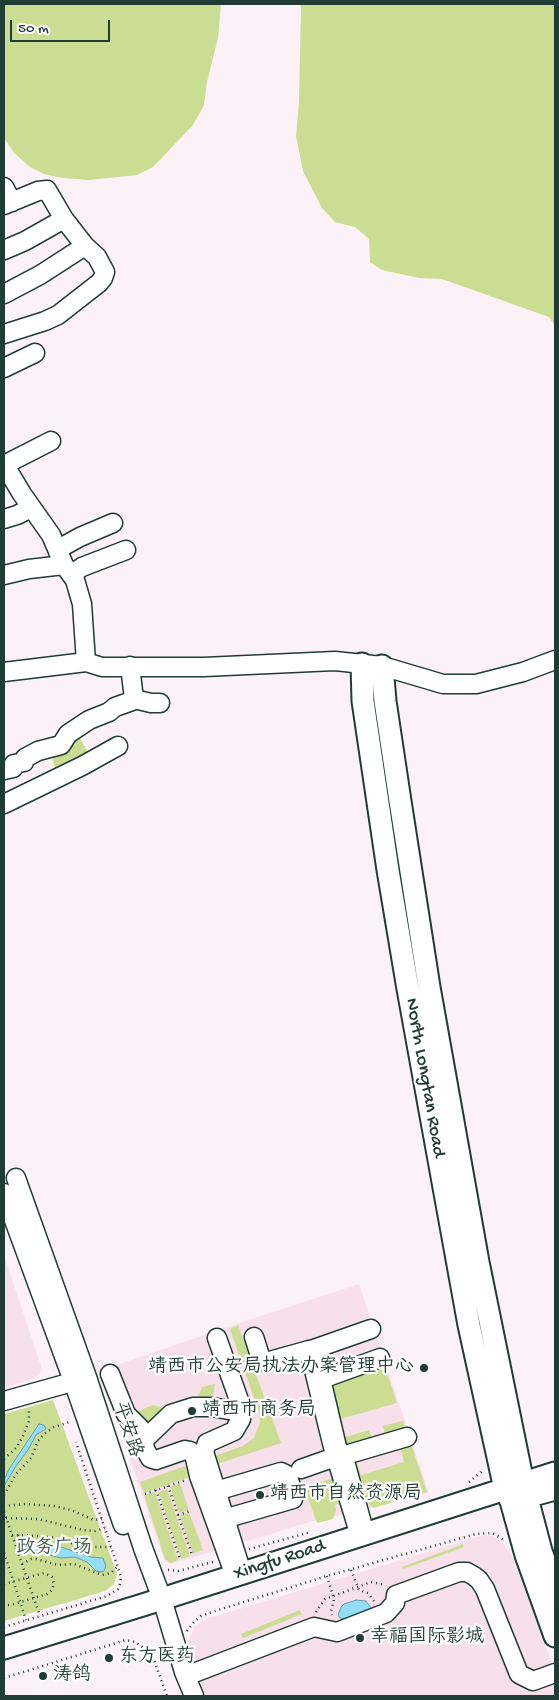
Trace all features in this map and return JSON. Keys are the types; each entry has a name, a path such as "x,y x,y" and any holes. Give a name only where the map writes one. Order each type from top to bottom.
{"main road":[{"name":"North Longtan Road","path":"372,665 385,701 429,987 517,1493"},
{"name":"Xingfu Road","path":"4,1659 158,1607 517,1493 555,1474"},
{"name":"Xingfu Road","path":"4,1648 158,1607 239,1574 363,1535 517,1493 555,1489"},
{"path":"517,1493 548,1549 555,1591"},
{"path":"517,1493 526,1555 555,1636"}],"street":[{"path":"4,186 8,204 38,190 47,190 64,219 97,258 105,272 99,283 58,315 45,322 4,334"},
{"path":"4,250 64,219"},
{"path":"4,294 40,275 85,246"},
{"path":"4,368 35,353"},
{"path":"51,441 4,464 50,535 82,604 86,662"},
{"path":"4,519 17,516 31,508"},
{"path":"65,564 62,547 113,523"},
{"path":"4,575 65,564 82,567 126,550"},
{"path":"4,672 86,662 102,667 204,667 335,661 372,665 443,684 476,684 523,672 555,660"},
{"path":"130,666 134,699"},
{"path":"134,699 160,703"},
{"path":"4,770 11,768 16,763 24,762 25,758 38,751 62,745 68,734 89,720 109,712 115,707 130,703 134,699"},
{"path":"4,804 82,766 118,746"},
{"name":"平安路","path":"16,1178 80,1379"},
{"name":"平安路","path":"4,1193 80,1379 143,1548 183,1696"},
{"path":"254,1337 261,1359 266,1362 371,1329"},
{"path":"217,1338 240,1403 239,1414 241,1419 234,1431 207,1443 204,1452 239,1574"},
{"path":"312,1349 322,1379 339,1457"},
{"path":"312,1349 339,1457 363,1535"},
{"path":"322,1379 380,1358"},
{"path":"110,1374 126,1414 141,1429 150,1458 156,1460 185,1450 190,1450 194,1454 199,1476 239,1574"},
{"path":"4,1401 80,1379"},
{"path":"145,1439 171,1414 192,1407 227,1409 239,1414"},
{"path":"301,1469 407,1437"},
{"path":"216,1490 282,1472 285,1473 294,1494 293,1499 224,1519"},
{"path":"263,1478 270,1506"},
{"path":"186,1676 314,1627 338,1632 386,1613 395,1603 396,1595 459,1572 467,1572 474,1576 485,1588 519,1674 533,1681 555,1673"},
{"name":"平安路","path":"158,1607 194,1696"}],"path":[{"path":"4,1459 17,1448 28,1426 30,1416 24,1395"},
{"path":"4,1495 16,1474 31,1458 38,1441 44,1434 54,1427 70,1422 73,1431"},
{"path":"4,1627 112,1594 120,1584 121,1577 118,1566 76,1439"},
{"path":"145,1494 199,1476"},
{"path":"168,1486 192,1555"},
{"path":"156,1490 180,1559"},
{"path":"4,1506 26,1504 54,1506 71,1510 94,1520 102,1519"},
{"path":"178,1515 190,1511"},
{"path":"4,1512 40,1616"},
{"path":"6,1518 38,1519 83,1530 95,1531 105,1528"},
{"path":"186,1633 194,1622 202,1616 327,1576 484,1532 492,1533 504,1541"},
{"path":"18,1535 20,1541 48,1542 47,1537"},
{"path":"27,1535 28,1541"},
{"path":"12,1536 47,1537 83,1547 112,1547"},
{"path":"38,1536 40,1542"},
{"path":"4,1553 26,1620"},
{"path":"22,1564 31,1559 58,1565 74,1564 102,1575 111,1573 118,1566"},
{"path":"4,1565 8,1567"},
{"path":"351,1570 359,1590 371,1596 376,1607"},
{"path":"4,1584 44,1573 50,1576 54,1584 52,1590 47,1594 4,1605"},
{"path":"327,1576 334,1599 332,1616"},
{"path":"4,1678 126,1640 135,1642 148,1651 154,1660 167,1696"}],"shaded area":[{"path":"4,1255 41,1366 40,1373 35,1378 4,1388"},
{"path":"359,1284 429,1493 310,1522 172,1564 165,1562 101,1374 108,1368"},
{"path":"484,1535 493,1536 502,1542 512,1556 524,1582 555,1673 555,1696 204,1696 187,1652 187,1644 194,1627 206,1619"}],"green space":[{"path":"4,4 221,4 218,38 207,82 204,105 193,125 153,167 137,175 88,180 44,174 30,167 14,153 4,138"},
{"path":"301,4 555,4 555,326 549,317 442,279 419,278 382,270 370,262 369,239 355,227 335,222 322,208 303,171 296,136 299,103"},
{"path":"76,731 91,758 56,771 50,751"},
{"path":"238,1325 281,1443 214,1465 212,1457 243,1446 254,1438 260,1422 259,1412 230,1329"},
{"path":"383,1361 397,1403 337,1420 329,1381"},
{"path":"215,1384 212,1402 193,1400 199,1395 202,1387"},
{"name":"政务广场","path":"53,1400 117,1574 114,1584 105,1591 4,1621 4,1414"},
{"path":"153,1405 164,1408 152,1426 138,1411"},
{"path":"403,1421 406,1432 386,1438 383,1426"},
{"path":"342,1429 345,1437 369,1430 373,1442 346,1448 339,1431"},
{"path":"410,1441 427,1492 373,1508 367,1502 360,1504 350,1461 355,1458 361,1475 404,1462 399,1444"},
{"path":"329,1465 334,1465 347,1500 335,1505 336,1510 333,1519 317,1523 304,1488 333,1478"},
{"path":"185,1466 189,1477 144,1493 140,1482"},
{"path":"180,1483 189,1510 179,1513 170,1487"},
{"path":"167,1489 190,1556 181,1559 158,1492"},
{"path":"155,1492 178,1560 171,1563 165,1559 144,1495"},
{"path":"189,1512 203,1550 193,1554 180,1516"},
{"path":"463,1544 464,1547 404,1569 402,1567"},
{"path":"300,1610 302,1614 243,1638 241,1634"}],"water":[{"path":"39,1424 44,1425 46,1429 36,1435 4,1486 4,1480 9,1469"},
{"path":"17,1543 52,1544 91,1557 103,1558 106,1566 104,1571 101,1572 96,1571 87,1562 75,1557 61,1558 31,1550 21,1554"},
{"path":"356,1600 366,1601 371,1608 370,1611 348,1620 340,1618 338,1615 341,1607"}],"place":[{"name":"靖西市公安局执法办案管理中心","path":"424,1368"},
{"name":"靖西市商务局","path":"192,1411"},
{"name":"靖西市自然资源局","path":"260,1495"},
{"name":"幸福国际影城","path":"360,1638"},
{"name":"东方医药","path":"109,1658"},
{"name":"涛鸽","path":"43,1676"}]}
